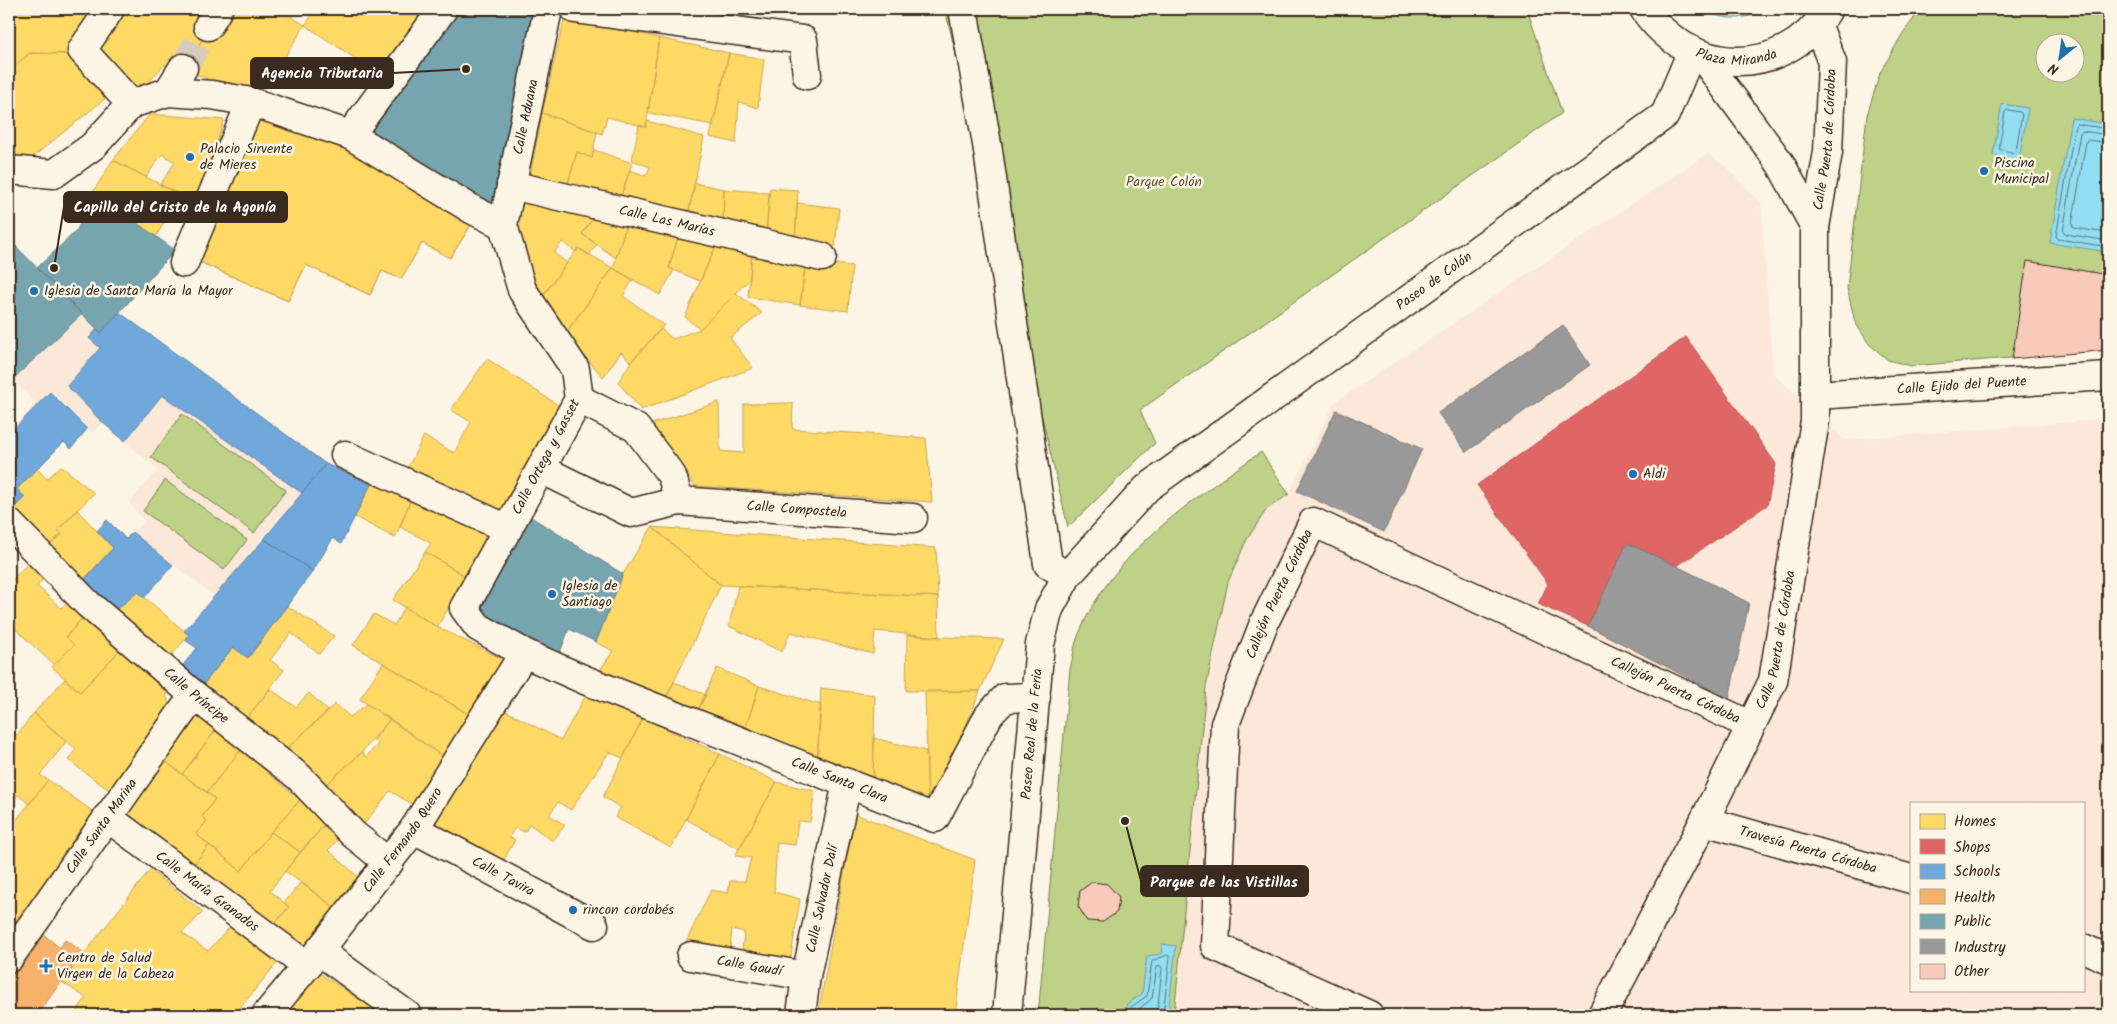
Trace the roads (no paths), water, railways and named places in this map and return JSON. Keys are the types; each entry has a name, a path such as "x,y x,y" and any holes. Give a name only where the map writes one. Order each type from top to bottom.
{"street":[{"path":"110,9 82,50 131,104"},
{"path":"350,135 443,9"},
{"name":"Calle Aduana","path":"503,225 548,9"},
{"path":"575,9 803,40 807,76"},
{"path":"963,9 987,144 1048,564 1067,576"},
{"name":"Plaza Miranda","path":"1644,9 1670,38 1696,53 1729,61 1766,57 1789,48 1826,14"},
{"name":"Calle Puerta de Córdoba","path":"1602,1015 1704,821 1773,681 1814,421 1816,394 1815,226 1828,152 1832,62 1826,14"},
{"name":"Calle Puerta de Córdoba","path":"1696,53 1780,163 1815,226"},
{"name":"Paseo de Colón","path":"1147,488 1665,115 1696,53"},
{"path":"168,92 183,68"},
{"path":"9,170 54,174 93,146 131,104 168,92 212,95 251,102 350,135 473,210 503,225"},
{"path":"184,263 251,102"},
{"name":"Calle Las Marías","path":"512,185 822,256"},
{"name":"Calle Ortega y Gasset","path":"345,455 508,529 579,399 575,369 522,290 503,225"},
{"name":"Calle Ejido del Puente","path":"1816,394 2108,376"},
{"path":"541,470 631,514 679,500 672,476 636,428 579,399"},
{"name":"Paseo Real de la Feria","path":"1007,1015 1040,644 1049,609 1067,576 1147,488"},
{"name":"Calle Compostela","path":"679,500 913,518"},
{"name":"Callejón Puerta Córdoba","path":"1369,1015 1215,946 1226,724 1264,624 1313,522 1750,725"},
{"name":"Calle Príncipe","path":"9,523 88,604 194,695 299,777 353,834 388,863"},
{"name":"Calle Santa Clara","path":"508,529 464,608 478,627 524,653 585,680 936,818 989,715 1005,698 1036,697"},
{"name":"Calle Fernando Quero","path":"266,1015 313,959 414,829 524,653"},
{"name":"Calle Santa Marina","path":"9,958 194,695"},
{"name":"Calle Salvador Dalí","path":"800,1015 806,976 847,783"},
{"name":"Calle María Granados","path":"107,817 313,959 407,1015"},
{"name":"Travesía Puerta Córdoba","path":"1704,821 1910,878"},
{"name":"Calle Tavira","path":"414,829 594,925"},
{"path":"2084,948 2108,959"},
{"name":"Calle Gaudí","path":"691,956 806,976"}],"water":[{"path":"1701,9 1767,9 1751,16 1734,18 1717,16"},
{"path":"2002,104 2028,108 2019,160 1993,155"},
{"path":"2071,118 2108,124 2108,252 2050,243"},
{"path":"1162,944 1176,946 1168,1015 1123,1015 1127,1004 1142,994 1147,956 1161,954"}],"tunnel":[{"path":"183,68 208,26"}],"place":[{"name":"Agencia Tributaria","path":"466,69"},
{"name":"Palacio Sirvente de Mieres","path":"190,157"},
{"name":"Piscina Municipal","path":"1984,171"},
{"name":"Capilla del Cristo de la Agonía","path":"54,268"},
{"name":"Iglesia de Santa María la Mayor","path":"34,291"},
{"name":"Aldi","path":"1633,474"},
{"name":"Iglesia de Santiago","path":"552,594"},
{"name":"Parque de las Vistillas","path":"1125,821"},
{"name":"rincon cordobés","path":"573,910"},
{"name":"Centro de Salud Virgen de la Cabeza","path":"46,966"}],"park label":[{"name":"Parque Colón","path":"1164,182"}]}
